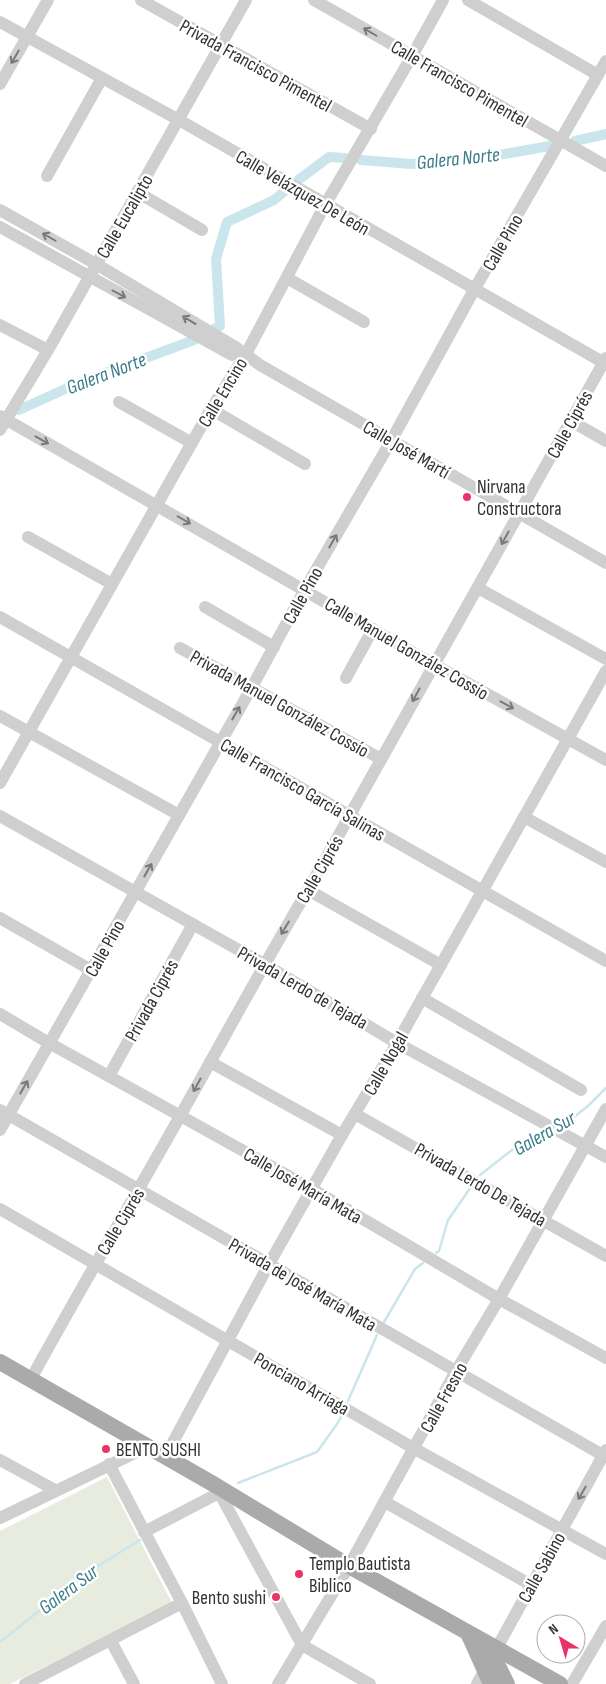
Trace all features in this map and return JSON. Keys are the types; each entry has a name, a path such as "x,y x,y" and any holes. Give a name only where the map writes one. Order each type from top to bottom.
{"main road":[{"path":"0,1362 166,1457 349,1566 468,1633 492,1650 560,1684"},
{"path":"468,1633 484,1680"},
{"path":"492,1650 507,1684"}],"street":[{"path":"0,84 48,0"},
{"name":"Privada Francisco Pimentel","path":"141,0 371,129"},
{"name":"Calle Eucalipto","path":"2,422 48,350 246,0"},
{"name":"Calle Francisco Pimentel","path":"314,0 606,166"},
{"name":"Calle Encino","path":"0,783 156,505 211,409 244,357 325,206 371,129 443,0"},
{"path":"468,0 598,75"},
{"name":"Calle Velázquez De León","path":"0,22 179,120 325,206 605,362"},
{"name":"Calle Pino","path":"0,1130 4,1113 49,1043 91,970 252,687 304,589 391,441 474,290 606,60"},
{"path":"47,176 102,78"},
{"path":"137,192 202,230"},
{"name":"Calle José Martí","path":"0,210 96,264 244,357"},
{"name":"Calle José Martí","path":"0,227 89,277 244,357 606,563"},
{"path":"287,278 364,322"},
{"path":"0,325 48,350"},
{"name":"Calle Ciprés","path":"31,1379 605,362"},
{"path":"119,402 192,443"},
{"path":"211,409 306,464"},
{"name":"Calle Manuel González Cossío","path":"2,422 156,505 433,664 606,760"},
{"path":"571,422 606,441"},
{"path":"28,537 112,584"},
{"path":"478,588 606,659"},
{"path":"205,607 274,647"},
{"name":"Calle Francisco García Salinas","path":"0,617 606,961"},
{"path":"346,678 373,629"},
{"name":"Privada Manuel González Cossío","path":"180,648 381,759"},
{"name":"Calle Nogal","path":"166,1457 269,1264 397,1043 606,671"},
{"path":"0,716 179,816"},
{"name":"Privada Lerdo de Tejada","path":"0,816 264,964 397,1043 606,1158"},
{"path":"524,817 606,862"},
{"path":"308,890 441,965"},
{"path":"0,918 91,970"},
{"name":"Privada Ciprés","path":"109,1076 193,924"},
{"path":"422,998 581,1090"},
{"name":"Calle José María Mata","path":"0,1014 312,1190 499,1299 606,1358"},
{"path":"210,1062 342,1135"},
{"name":"Calle Fresno","path":"278,1684 349,1566 456,1372 606,1108"},
{"name":"Privada de José María Mata","path":"4,1113 456,1372 605,1454"},
{"name":"Privada Lerdo De Tejada","path":"355,1114 606,1256"},
{"name":"Ponciano Arriaga","path":"0,1208 415,1449 562,1528 606,1554"},
{"path":"0,1518 147,1447"},
{"name":"Calle Sabino","path":"484,1680 492,1650 605,1454"},
{"path":"0,1460 55,1490"},
{"path":"109,1464 222,1684"},
{"path":"144,1532 217,1489 302,1645 370,1684"},
{"path":"384,1502 531,1585"},
{"path":"25,1684 45,1679 182,1603"},
{"path":"572,1684 606,1626"},
{"path":"111,1641 134,1684"}],"shaded area":[{"path":"107,1477 172,1603 10,1684 0,1684 0,1531"}],"waterway":[{"name":"Galera Norte","path":"575,141 606,134"},
{"name":"Galera Norte","path":"361,160 411,164 493,156 555,145"},
{"name":"Galera Norte","path":"297,181 329,157 345,158"},
{"name":"Galera Norte","path":"214,329 220,326 216,259 227,222 274,200 285,191"},
{"name":"Galera Norte","path":"19,410 76,384 194,340"},
{"name":"Galera Sur","path":"560,1128 588,1106 606,1088"},
{"name":"Galera Sur","path":"480,1175 517,1146 538,1141 553,1132"},
{"name":"Galera Sur","path":"436,1253 439,1251 448,1220 471,1187"},
{"name":"Galera Sur","path":"384,1322 415,1269 423,1263"},
{"name":"Galera Sur","path":"348,1401 377,1335"},
{"name":"Galera Sur","path":"238,1483 317,1452 342,1415"},
{"name":"Galera Sur","path":"0,1642 85,1574 140,1540"}],"place":[{"name":"Nirvana Constructora","path":"467,497"},
{"name":"BENTO SUSHI","path":"106,1449"},
{"name":"Templo Bautista Biblico","path":"299,1574"},
{"name":"Bento sushi","path":"276,1597"}]}
